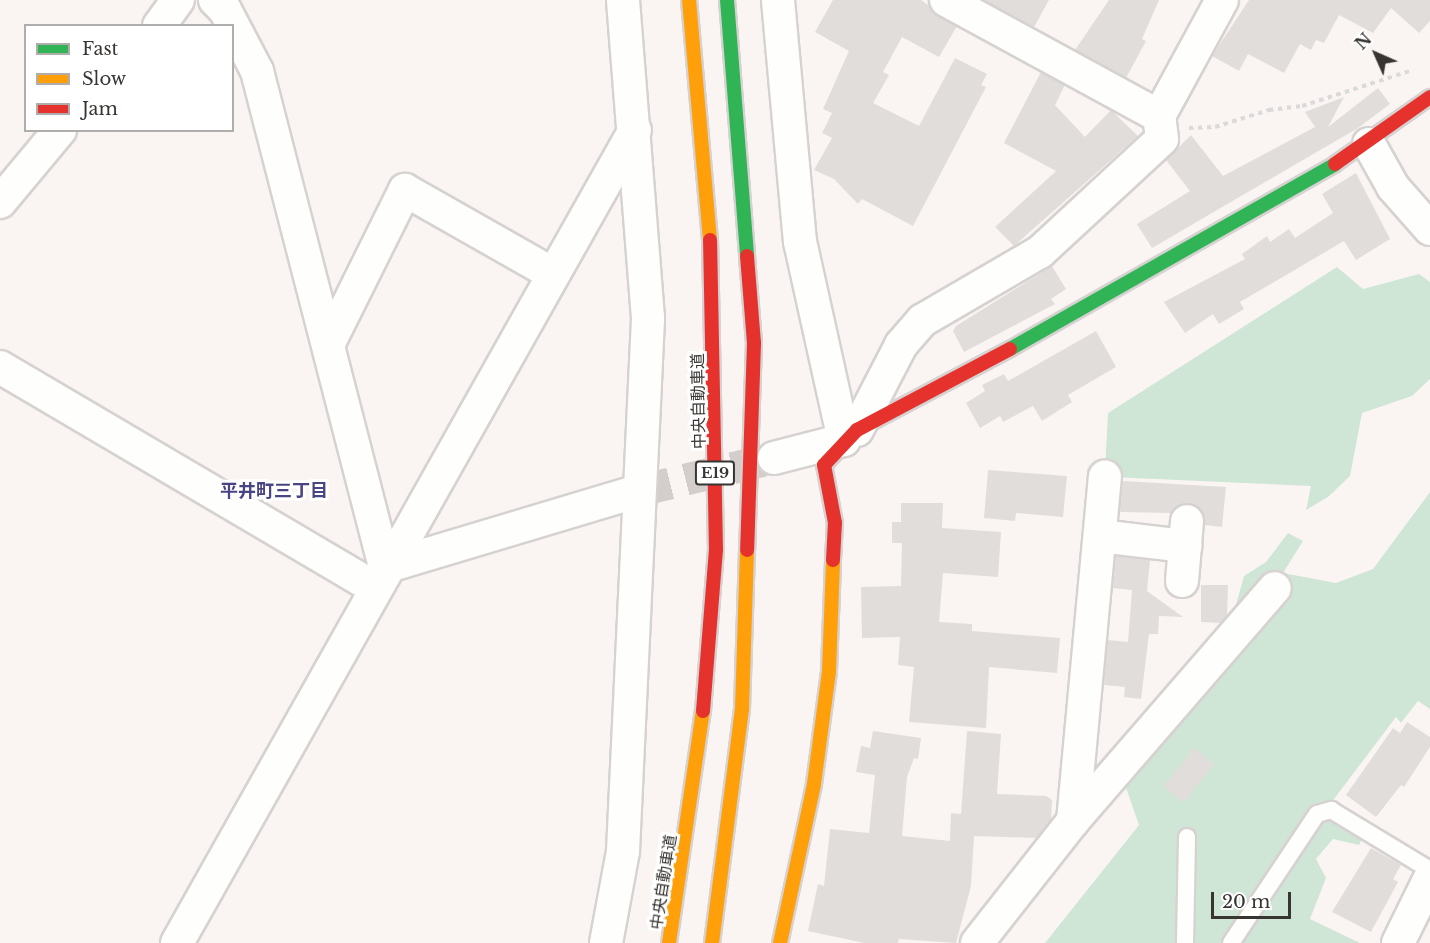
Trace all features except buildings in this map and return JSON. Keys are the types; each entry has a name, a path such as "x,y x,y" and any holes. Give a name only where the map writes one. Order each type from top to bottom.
{"main road":[{"name":"中央自動車道","path":"669,943 704,705 716,550 710,231 689,0"},
{"name":"E19","path":"712,943 731,819 742,710 754,390 745,186 727,0"},
{"path":"786,940 814,784 829,671 835,523 824,465 850,435 1056,325 1369,144 1430,97"}],"street":[{"path":"160,24 178,0"},
{"path":"214,0 225,10 232,24"},
{"path":"606,943 623,851 648,318 622,0"},
{"path":"778,0 800,242 850,435"},
{"path":"946,0 1159,116"},
{"path":"774,458 850,435 901,345 923,320 1040,252 1162,139 1159,116 1222,0"},
{"path":"234,27 257,71 329,343 380,578"},
{"path":"177,943 380,578 634,130"},
{"path":"0,202 58,132"},
{"path":"1369,144 1393,187 1430,229"},
{"path":"329,343 405,190 553,274"},
{"path":"0,367 380,578 639,491"},
{"path":"1073,820 1105,476"},
{"path":"1100,536 1186,533 1182,581"},
{"path":"977,943 1073,820 1275,588"},
{"path":"1398,943 1430,878"}],"lane":[{"path":"1231,943 1317,814 1331,810 1430,870"},
{"path":"1185,943 1187,837"}],"path":[{"path":"1159,116 1176,128 1215,127 1419,69"}],"green space":[{"path":"1337,267 1363,289 1419,274 1430,282 1430,379 1412,396 1362,413 1350,476 1328,497 1306,510 1311,486 1111,477 1105,469 1108,413"},
{"path":"1430,492 1430,709 1418,701 1401,723 1396,717 1334,799 1327,819 1363,836 1359,845 1333,839 1316,859 1326,878 1310,919 1360,943 1045,943 1139,825 1123,779 1229,630 1244,576 1266,562 1288,533 1303,541 1283,573 1336,583 1373,569"}],"tunnel":[{"path":"639,491 774,458"}],"traffic: fast":[{"path":"727,0 747,256"},
{"path":"1010,349 1335,164"}],"traffic: slow":[{"path":"689,0 710,240"},
{"path":"712,943 742,709 747,550"},
{"path":"780,943 814,784 829,671 833,560"},
{"path":"669,943 703,711"}],"traffic: jam":[{"path":"1335,164 1430,97"},
{"path":"703,711 716,550 710,240"},
{"path":"747,256 754,343 747,550"},
{"path":"833,560 835,523 824,465 857,430 1010,349"}],"district":[{"name":"平井町三丁目","path":"274,491"}]}
